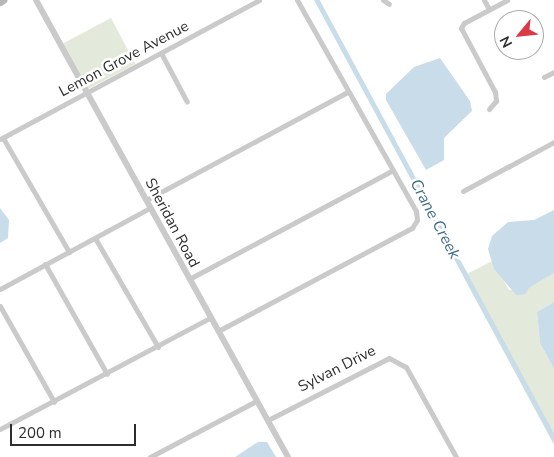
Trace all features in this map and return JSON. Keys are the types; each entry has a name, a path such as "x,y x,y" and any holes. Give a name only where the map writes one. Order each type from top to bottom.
{"street":[{"name":"Sheridan Road","path":"36,0 288,457"},
{"name":"Lemon Grove Avenue","path":"1,139 259,0"},
{"path":"218,331 412,228 417,220 416,211 347,92 297,0"},
{"path":"383,0 389,4"},
{"path":"484,0 489,9"},
{"path":"490,109 496,101 495,92 461,28 464,23 507,0"},
{"path":"161,53 187,102"},
{"path":"544,77 554,72"},
{"path":"146,200 347,92"},
{"path":"1,139 69,252"},
{"path":"464,190 554,142"},
{"path":"189,280 393,170"},
{"path":"0,289 150,208"},
{"path":"95,238 158,347"},
{"path":"46,264 107,374"},
{"path":"0,306 54,402"},
{"path":"0,429 210,318"},
{"name":"Sylvan Drive","path":"268,420 389,358 406,367 456,457"},
{"path":"150,457 256,401"}],"green space":[{"path":"111,18 135,64 88,89 63,43"},
{"path":"492,261 509,290 529,288 554,273 554,302 537,312 540,343 554,369 554,445 463,276"}],"water":[{"path":"440,58 470,101 472,111 444,138 444,160 426,170 386,100 386,94 414,67"},
{"path":"0,208 9,220 8,238 0,243"},
{"path":"554,210 554,273 529,288 525,294 516,295 494,269 488,249 492,236 508,222 534,220"},
{"path":"554,302 554,369 540,343 537,312"},
{"path":"258,442 267,442 276,457 235,457"}],"waterway":[{"name":"Crane Creek","path":"317,0 554,438"}]}
